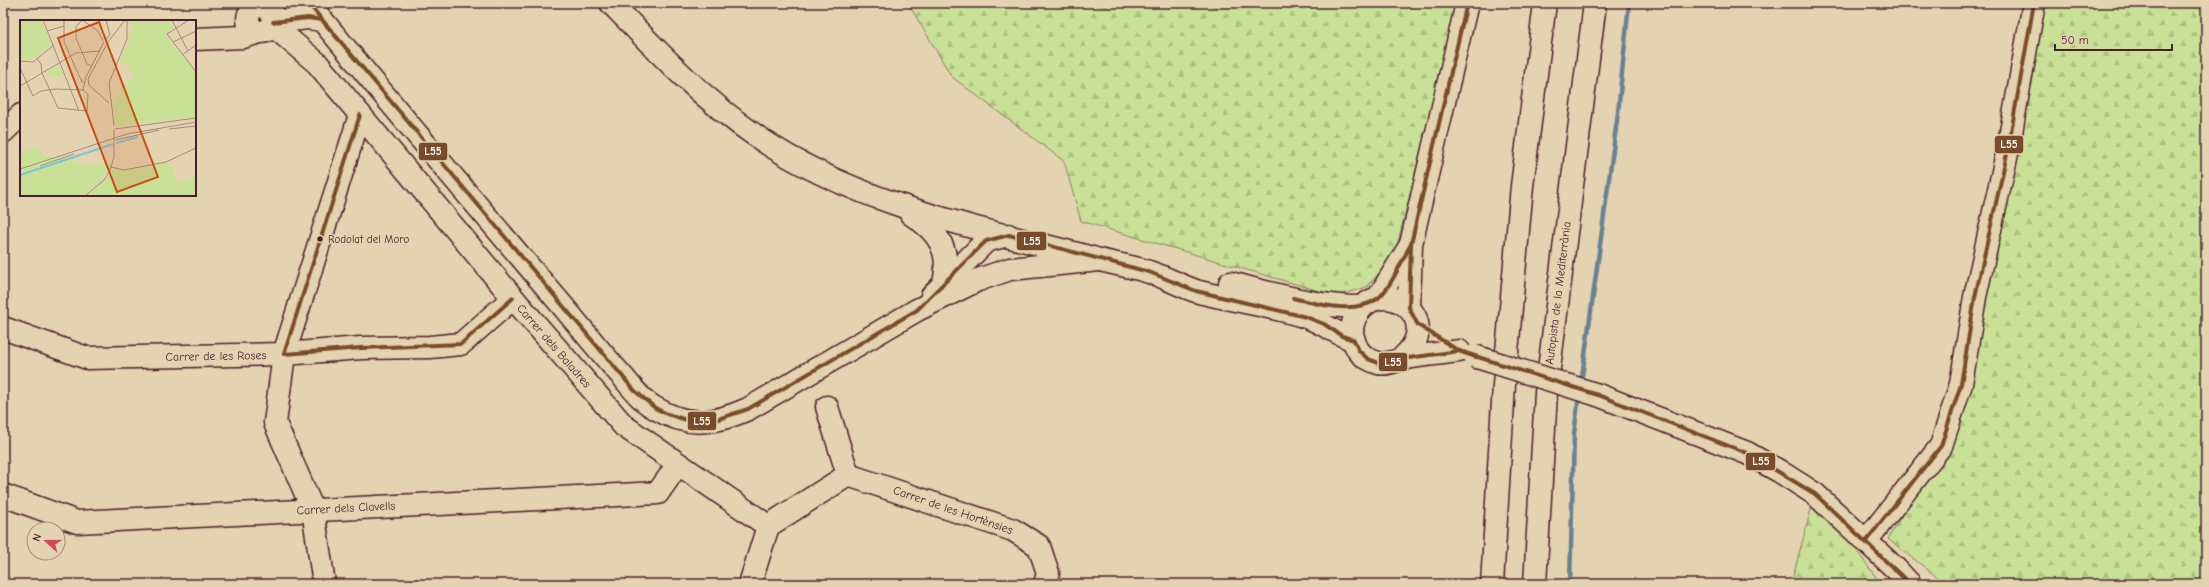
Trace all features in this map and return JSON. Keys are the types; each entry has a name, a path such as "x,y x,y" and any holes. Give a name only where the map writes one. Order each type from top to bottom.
{"main road":[{"path":"308,3 481,212 610,363 638,394 653,407 684,421 699,423 731,417 768,398 917,310 978,280 1010,269 1099,260"},
{"path":"611,3 670,64 722,110 760,138 846,186 900,206 964,225 1009,235 1149,272 1196,291 1306,317 1324,324 1342,336 1354,340"},
{"path":"1401,359 1411,351 1417,340 1413,316 1412,244 1467,3"},
{"path":"1492,584 1504,385 1521,193 1545,3"},
{"name":"Autopista de la Mediterrània","path":"1535,584 1546,393 1595,3"},
{"path":"1866,541 1941,446 1961,384 1976,297 2008,148 2034,3"},
{"path":"196,39 227,36 243,37 265,14 322,20"},
{"name":"Carrer dels Baladres","path":"265,14 273,40 291,43 317,63 513,298 624,426 768,526"},
{"path":"324,584 313,510 275,424 284,354 360,115"},
{"path":"3,132 20,117"},
{"path":"900,206 926,224 940,241 946,255 947,270 944,284"},
{"path":"917,310 986,241 1009,235"},
{"path":"1412,244 1370,302 1354,320 1354,340 1359,351 1368,359 1378,363 1390,363 1401,359 1466,354"},
{"path":"1149,272 1195,275 1314,303 1341,307 1389,298 1400,301 1413,316 1466,354 1598,395 1747,453 1779,471 1814,494 1866,541 1910,584"},
{"name":"Carrer de les Roses","path":"3,328 86,358 284,354 361,348 461,344 513,298"},
{"path":"750,584 768,526 848,475 827,407"},
{"name":"Carrer dels Clavells","path":"3,495 77,522 658,493 678,464"},
{"name":"Carrer de les Hortènsies","path":"848,475 1013,530 1039,546 1048,573 1045,584"}],"green space":[{"path":"908,3 1457,3 1395,254 1367,287 1336,296 1081,221 1064,161 952,77"},
{"path":"2036,3 2206,3 2206,584 1946,584 1888,539 1946,440"},
{"path":"1815,494 1881,584 1791,584"}],"waterway":[{"path":"1581,384 1618,113 1629,3"},
{"path":"1570,584 1574,434 1579,395"}],"transit line":[{"name":"L55","path":"308,3 634,390 655,408 667,414 690,421 712,421 748,409 917,310 986,241 1009,235 1149,272 1196,291 1306,317 1324,324 1342,336 1354,340 1359,351 1368,359 1379,363 1390,363 1401,359 1459,351 1598,395 1747,453 1815,494 1910,584"},
{"name":"L55","path":"1467,3 1411,244 1409,308 1418,325 1459,351 1476,357"},
{"name":"L55","path":"1866,541 1941,446 1961,384 1975,297 2008,149 2034,3"},
{"name":"L55","path":"273,22 308,18 322,20 338,39"},
{"name":"L55","path":"284,354 360,115"},
{"name":"L55","path":"1293,298 1335,307 1368,304 1377,299 1387,289 1411,244"},
{"name":"L55","path":"284,354 361,348 461,344 513,298"}],"place":[{"name":"Rodolat del Moro","path":"320,239"}]}
